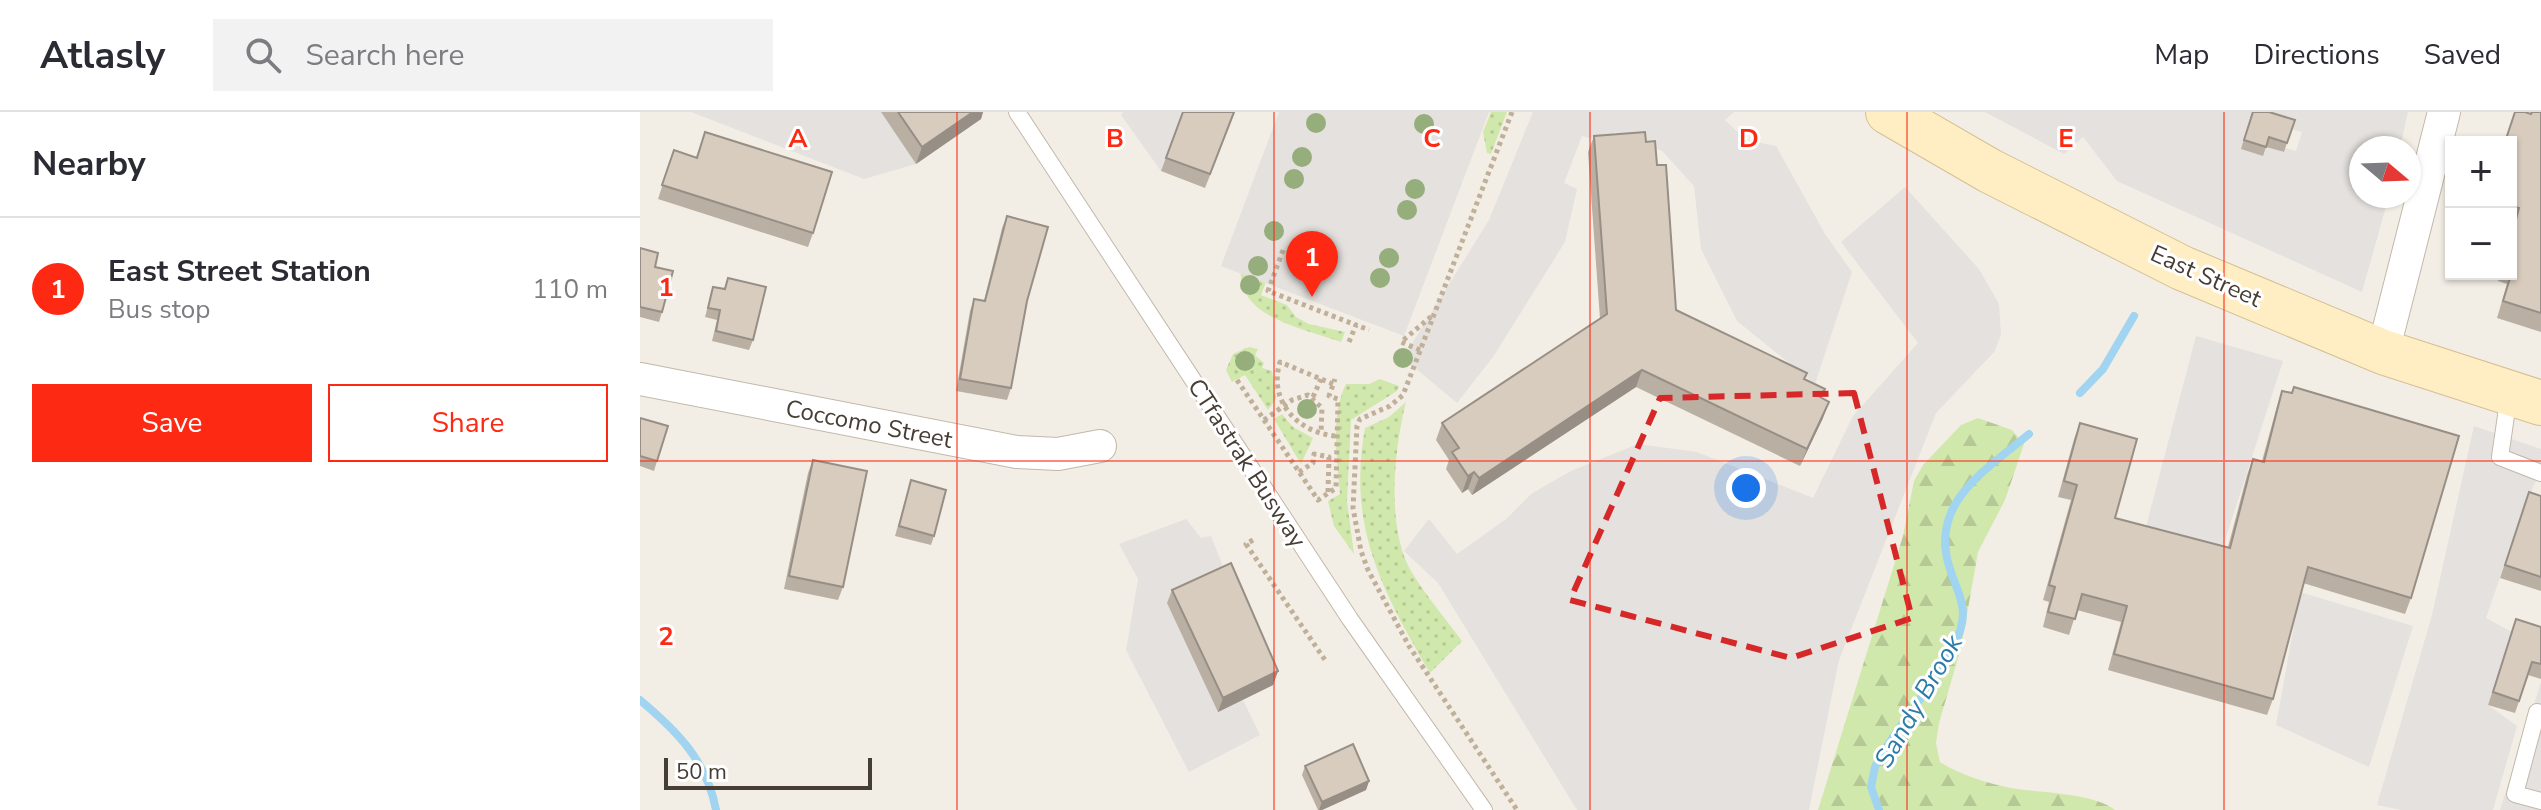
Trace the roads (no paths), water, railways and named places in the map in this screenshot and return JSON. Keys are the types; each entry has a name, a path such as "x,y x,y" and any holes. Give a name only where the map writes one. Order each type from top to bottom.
{"main road":[{"name":"East Street","path":"1888,112 1990,171 2182,268 2383,352 2525,398"}],"street":[{"path":"2383,352 2444,112"},
{"name":"Coccomo Street","path":"640,379 1017,452 1058,454 1100,446"}],"lane":[{"name":"CTfastrak Busway","path":"1017,112 1342,606 1484,810"},
{"path":"2525,398 2500,457 2541,473"},
{"path":"2540,709 2515,794 2541,801"}],"waterway":[{"name":"Sandy Brook","path":"2080,393 2103,369 2134,316"},
{"name":"Sandy Brook","path":"1879,810 1871,787 1875,767 1943,665 1962,623 1961,601 1945,548 1946,527 1953,508 1978,476 2029,434"},
{"path":"640,700 666,723 698,762 706,776 716,810"}],"place":[{"name":"East Street Station","path":"1312,297"}]}
